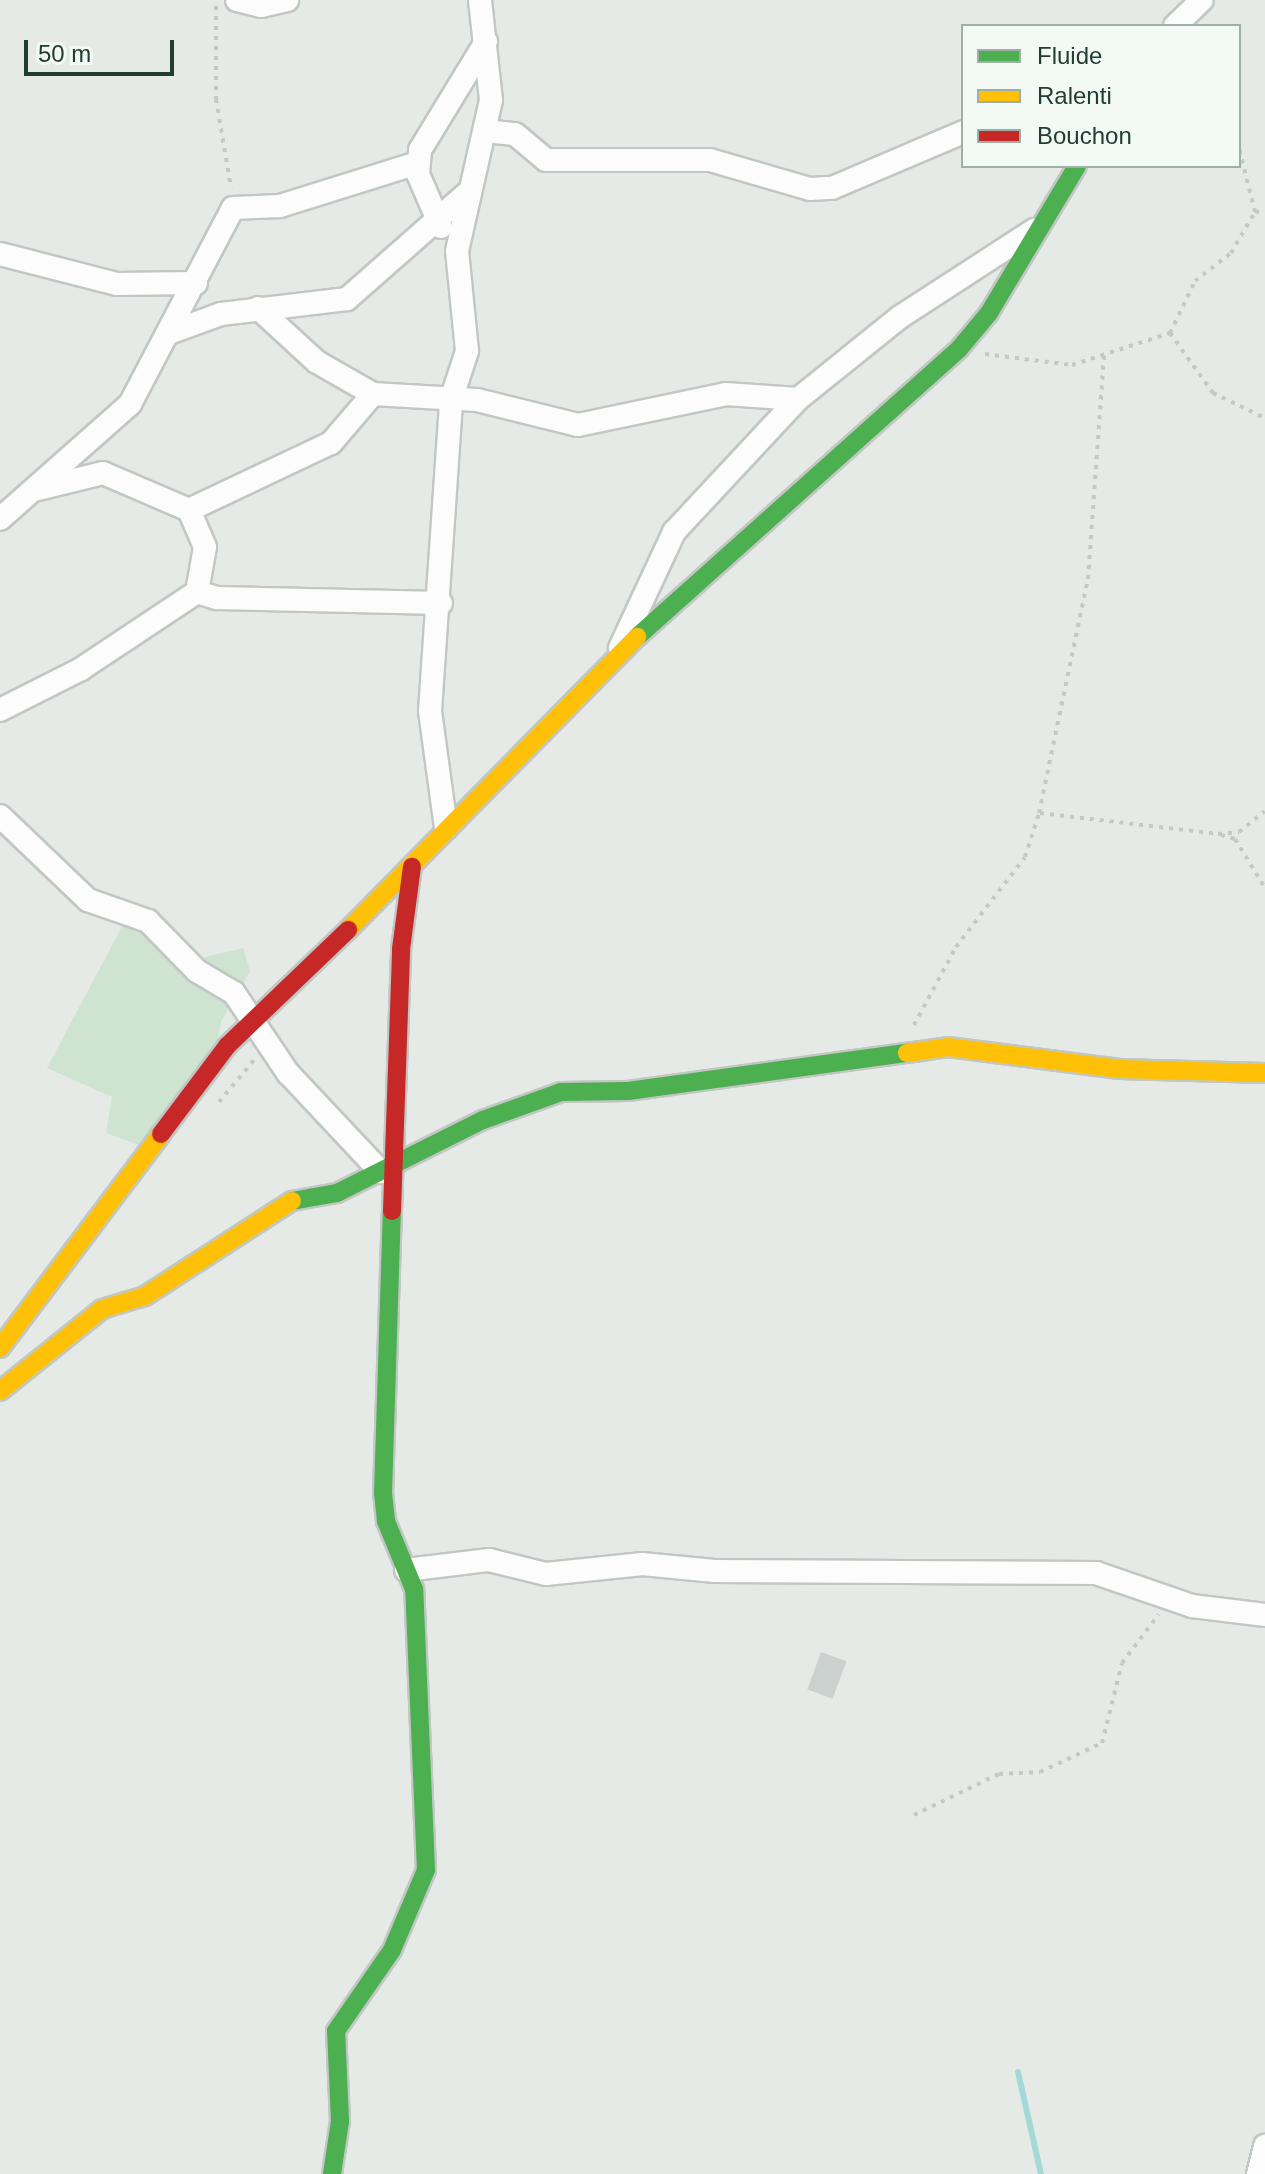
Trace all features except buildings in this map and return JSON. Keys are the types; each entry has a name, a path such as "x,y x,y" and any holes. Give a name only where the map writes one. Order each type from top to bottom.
{"street":[{"path":"237,0 261,6 287,0"},
{"path":"446,828 434,780 430,711 441,603 451,400 467,351 457,251 465,195 485,131 491,88 480,0"},
{"path":"1177,24 1202,0"},
{"path":"457,251 435,218 417,163 443,102 486,42"},
{"path":"485,131 515,134 546,160 701,159 810,189 832,188 961,133"},
{"path":"0,519 130,404 233,208 280,206 417,163"},
{"path":"0,1348 180,1102 255,1018 412,865 618,653 959,349 1076,168"},
{"path":"169,333 258,308 347,299 435,218 465,195"},
{"path":"618,653 674,532 798,399 900,317 1038,227"},
{"path":"0,254 117,284 196,283"},
{"path":"258,308 317,362 373,394 451,400 578,425 726,394 798,399"},
{"path":"189,510 331,443 373,394"},
{"path":"37,489 103,473 189,510 205,547 197,592"},
{"path":"0,710 81,669 197,592 307,606 346,598 441,603"},
{"path":"0,816 88,900 148,921 255,1018 288,1073 390,1167"},
{"path":"332,2174 340,2121 336,2031 392,1950 426,1870 417,1622 406,1570 383,1493 390,1167 401,949 412,865"},
{"path":"0,1391 102,1309 145,1296 295,1199 337,1193 561,1092 803,1069 901,1048 1265,1073"},
{"path":"406,1570 489,1560 546,1574 642,1564 715,1571 947,1567 1108,1574 1171,1601 1265,1615"},
{"path":"1258,2174 1265,2146"}],"path":[{"path":"215,0 216,99 233,208"},
{"path":"959,349 1053,366 1170,333 1195,281 1231,253 1255,212 1241,156"},
{"path":"1255,212 1265,211"},
{"path":"1170,333 1213,393 1265,418"},
{"path":"901,1048 956,947 1025,857 1039,813 1088,579 1104,354"},
{"path":"1218,834 1239,832 1265,811"},
{"path":"1039,813 1218,834 1235,839 1265,888"},
{"path":"914,1815 999,1774 1040,1772 1102,1743 1129,1647 1171,1601"}],"green space":[{"path":"126,919 145,926 200,977 205,957 243,948 250,971 221,1022 217,1045 150,1149 106,1133 112,1097 47,1068"}],"waterway":[{"path":"1018,2072 1041,2174"}],"traffic: fast":[{"path":"637,637 959,349 989,313 1076,168"},
{"path":"292,1201 337,1193 483,1120 561,1092 628,1091 907,1053"},
{"path":"332,2174 340,2121 336,2031 392,1950 426,1870 414,1589 386,1521 383,1493 392,1211"}],"traffic: slow":[{"path":"348,930 637,637"},
{"path":"907,1053 948,1047 1120,1069 1265,1073"},
{"path":"0,1348 161,1134"},
{"path":"0,1391 102,1309 145,1296 292,1201"}],"traffic: jam":[{"path":"392,1211 401,949 412,867"},
{"path":"161,1134 227,1046 348,930"}]}
